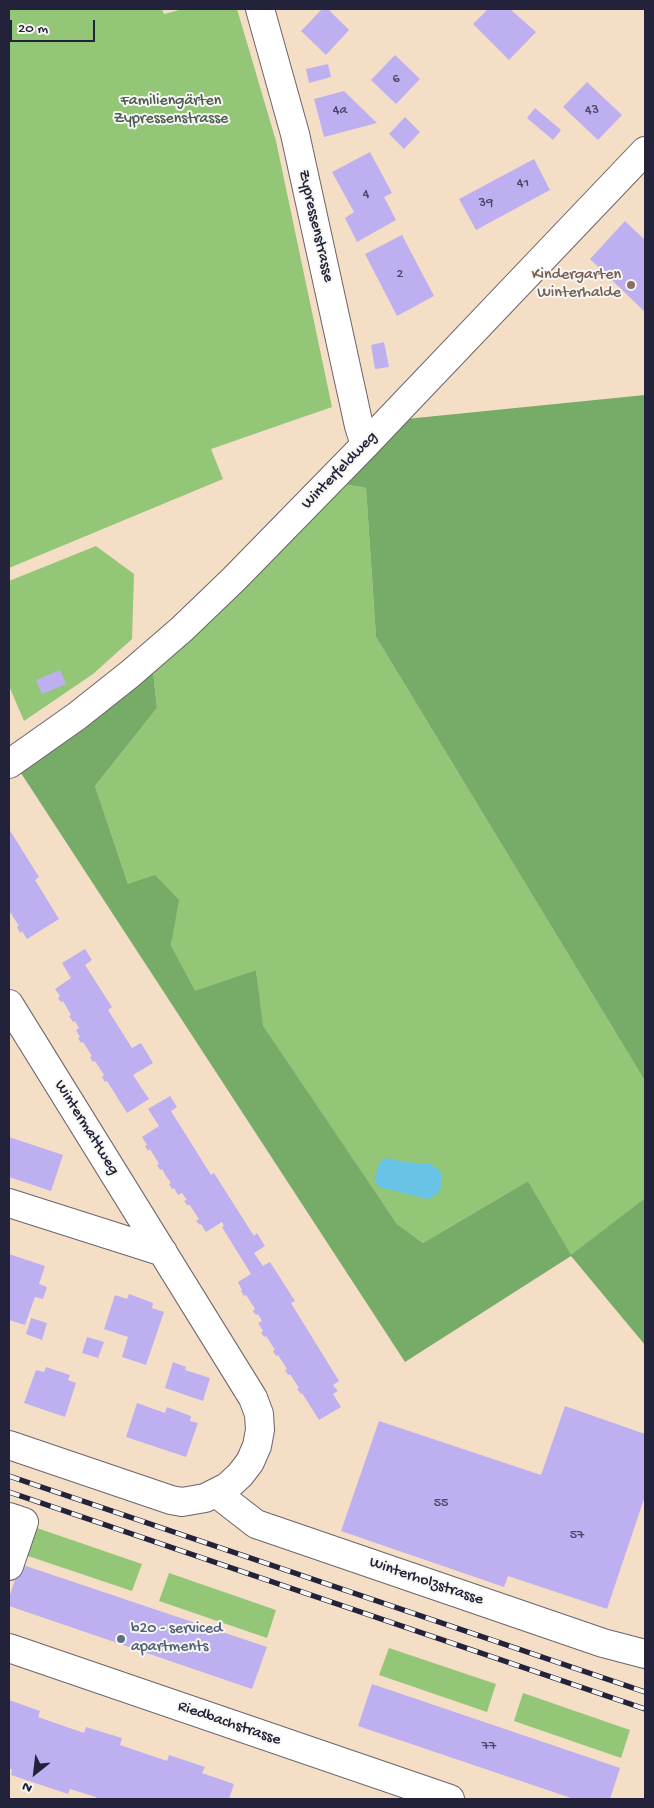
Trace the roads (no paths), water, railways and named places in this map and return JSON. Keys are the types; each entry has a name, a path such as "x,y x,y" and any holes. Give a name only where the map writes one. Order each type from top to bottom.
{"street":[{"name":"Zypressenstrasse","path":"260,9 295,134 365,446"},
{"name":"Winterfeldweg","path":"9,764 77,716 130,674 182,629 234,579 365,446 645,151"},
{"name":"Wintermattweg","path":"9,1004 253,1398 259,1414 258,1446 250,1462 240,1475 227,1487 216,1493"},
{"path":"9,1203 162,1252"},
{"path":"9,1445 171,1500 193,1501 216,1493"},
{"name":"Winterholzstrasse","path":"216,1493 256,1524 603,1643 645,1654"},
{"path":"9,1517 24,1522 9,1566"},
{"name":"Riedbachstrasse","path":"9,1648 450,1799"}],"water":[{"path":"387,1158 430,1164 437,1168 441,1173 439,1192 427,1199 379,1187 375,1178 379,1164"}],"railway":[{"path":"9,1476 645,1692"},
{"path":"9,1492 645,1709"}],"place":[{"name":"Kindergarten Winterhalde","path":"631,285"},
{"name":"b20 - serviced apartments","path":"121,1639"}],"park label":[{"name":"Familiengärten Zypressenstrasse","path":"171,111"}]}
